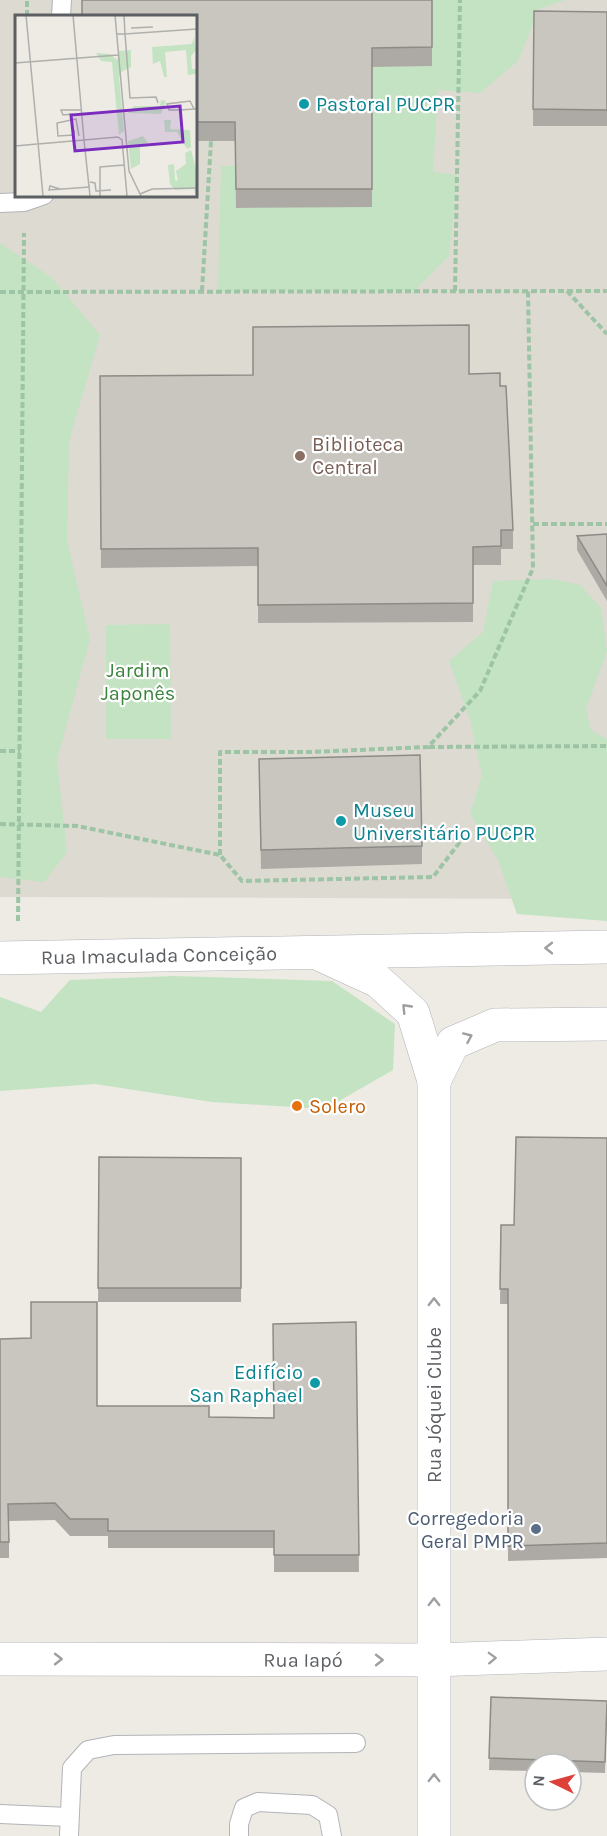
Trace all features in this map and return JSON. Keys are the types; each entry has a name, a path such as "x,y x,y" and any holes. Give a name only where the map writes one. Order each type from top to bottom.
{"main road":[{"name":"Rua Imaculada Conceição","path":"8,958 607,947"},
{"name":"Rua Imaculada Conceição","path":"319,954 378,981 413,1013 434,1081"},
{"path":"434,1081 453,1043 495,1025 607,1024"},
{"name":"Rua Jóquei Clube","path":"434,1081 434,1836"},
{"name":"Rua Iapó","path":"0,1659 434,1660 607,1654"}],"lane":[{"path":"61,15 62,0"},
{"path":"0,203 24,202 41,196"},
{"path":"69,1836 72,1768 88,1750 114,1745 356,1743"},
{"path":"239,1836 239,1824 244,1808 258,1803 312,1805 328,1815 332,1836"},
{"path":"0,1814 69,1817"}],"path":[{"path":"455,291 460,0"},
{"path":"202,291 211,141"},
{"path":"8,958 19,824 24,202"},
{"path":"428,747 480,691 533,568 528,291"},
{"path":"567,291 607,334"},
{"path":"0,292 607,291"},
{"path":"533,524 607,524"},
{"path":"220,855 220,752 607,746"},
{"path":"0,751 20,751"},
{"path":"0,824 77,826 220,855 242,881 434,877 463,838"}],"shaded area":[{"path":"0,0 607,0 607,899 0,897"}],"green space":[{"path":"432,0 565,0 539,9 518,61 480,93 438,90 433,172 457,175 449,256 414,291 218,292 221,166 236,166 236,208 372,67 431,66"},
{"path":"0,243 51,277 100,335 69,441 67,541 90,639 57,760 67,852 44,882 0,877"},
{"path":"553,579 580,585 601,608 607,651 586,709 591,730 607,739 607,921 517,914 498,860 470,814 482,775 470,720 449,661 483,632 493,581"},
{"name":"Jardim Japonês","path":"170,624 171,739 106,739 106,625"},
{"path":"174,976 332,981 395,1024 393,1070 325,1109 212,1102 95,1084 0,1091 0,997 41,1012 70,980"}],"building":[{"path":"82,0 432,0 432,47 372,48 372,189 236,189 235,122 196,122 196,15 82,15"},
{"path":"534,11 607,12 607,110 533,109"},
{"name":"Biblioteca Central","path":"469,325 469,374 500,373 500,386 506,386 513,530 501,530 501,546 473,547 473,603 258,605 258,548 101,549 100,376 253,375 253,327"},
{"path":"607,534 607,586 577,536"},
{"name":"Museu Universitário PUCPR","path":"420,755 422,846 261,850 259,759"},
{"path":"516,1137 607,1138 607,1543 508,1546 508,1289 500,1289 501,1225 514,1225"},
{"path":"99,1157 241,1158 241,1288 98,1288"},
{"path":"31,1302 97,1302 97,1406 209,1406 209,1417 274,1418 273,1324 356,1322 359,1555 274,1555 274,1531 108,1531 108,1519 70,1519 55,1503 8,1504 9,1542 0,1542 0,1339 31,1338"},
{"path":"491,1697 607,1701 605,1762 583,1761 583,1752 523,1752 523,1759 489,1758"}],"place":[{"name":"Pastoral PUCPR","path":"304,104"},
{"name":"Biblioteca Central","path":"300,456"},
{"name":"Museu Universitário PUCPR","path":"341,821"},
{"name":"Solero","path":"297,1106"},
{"name":"Edifício San Raphael","path":"315,1383"},
{"name":"Corregedoria Geral PMPR","path":"536,1529"}]}
